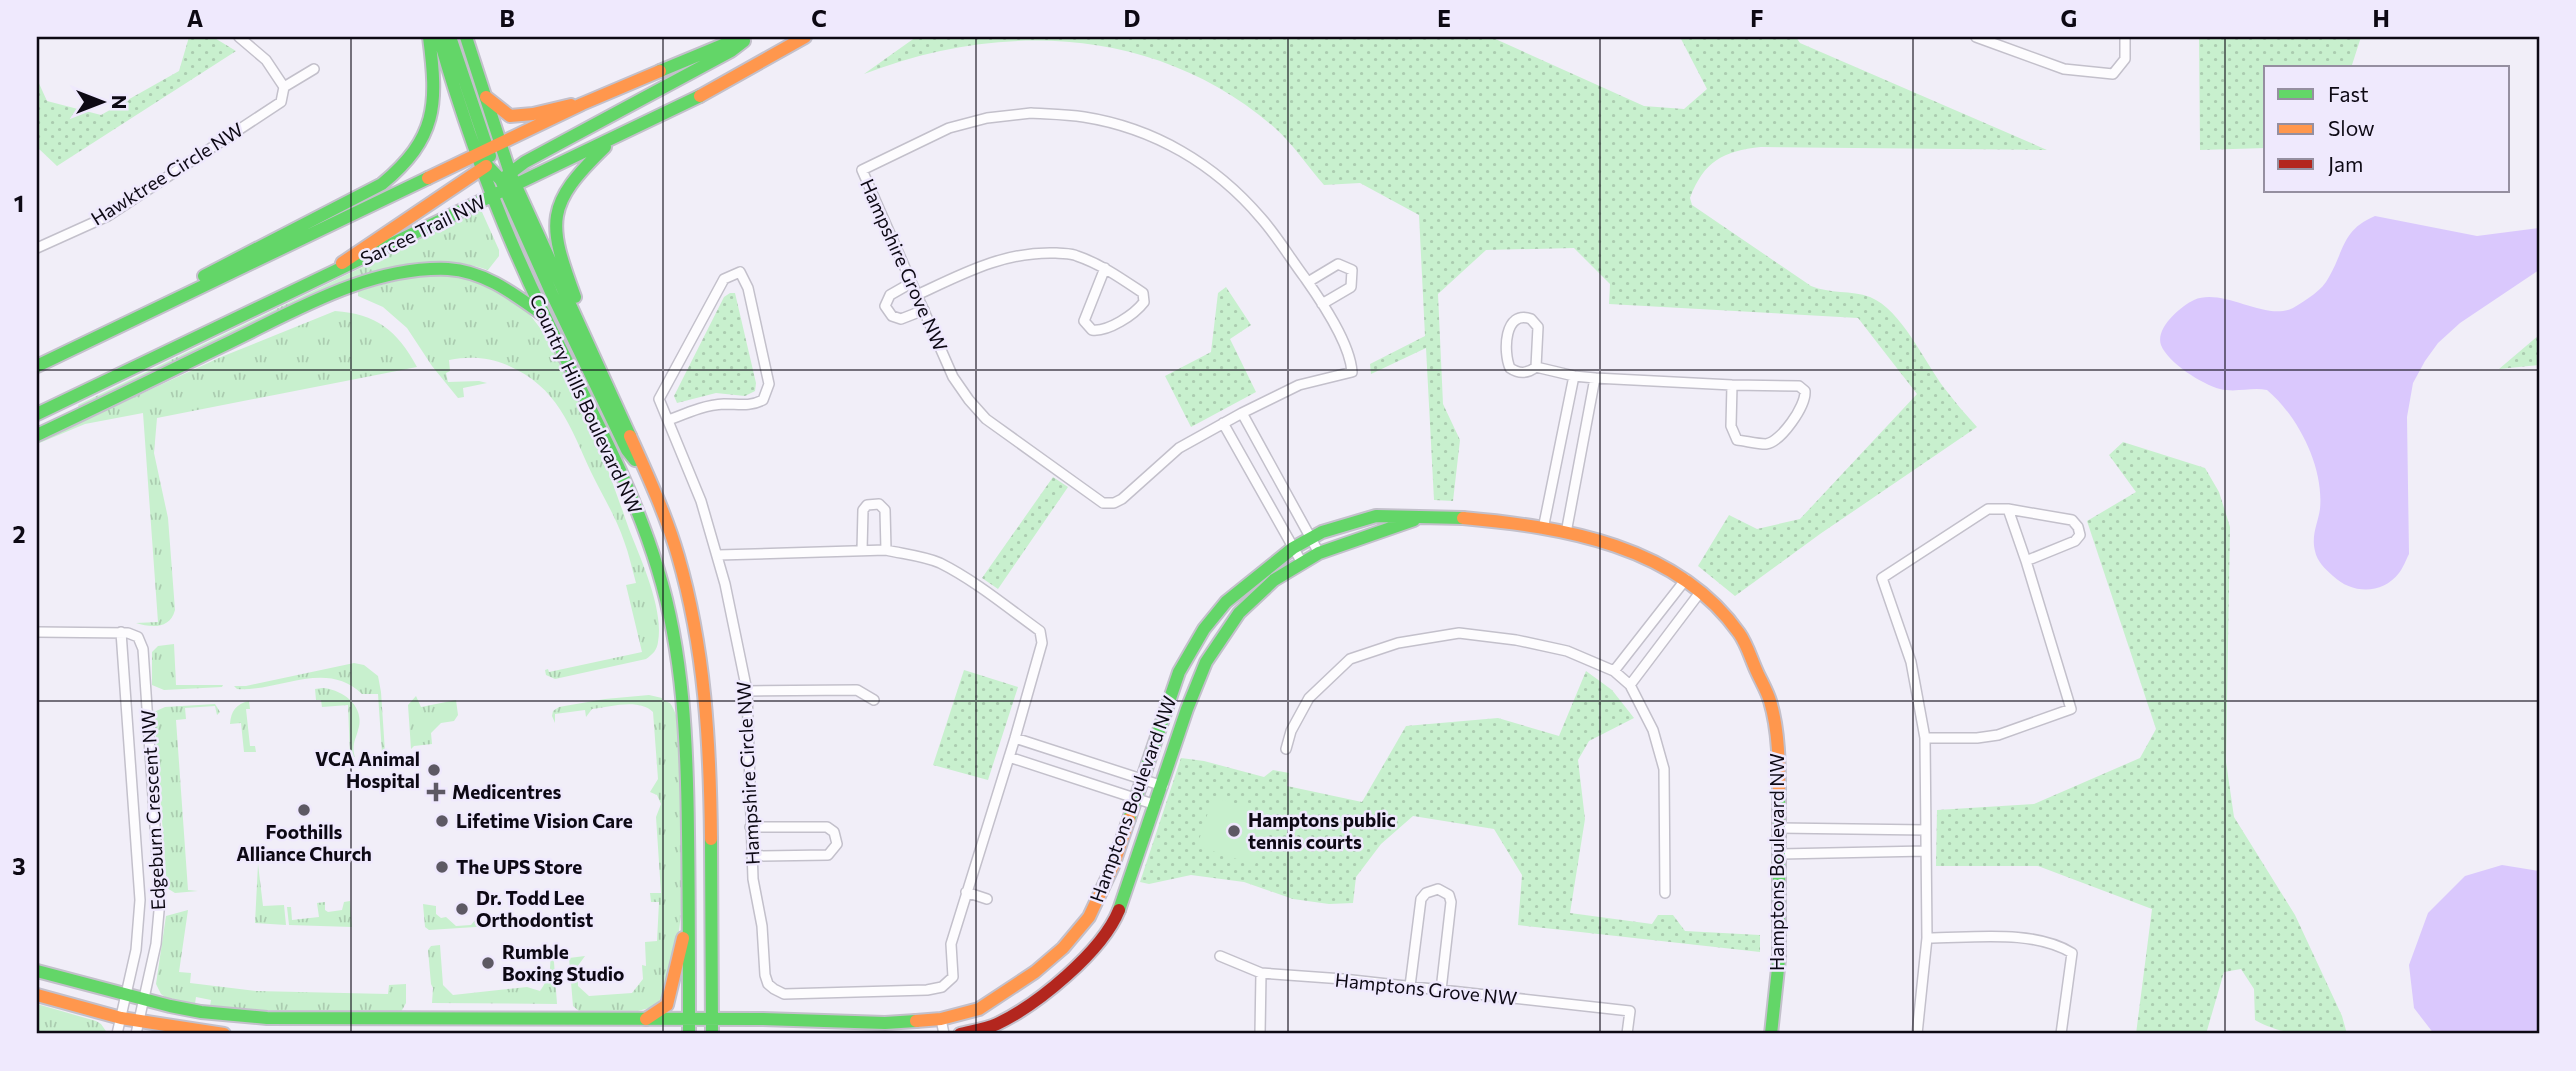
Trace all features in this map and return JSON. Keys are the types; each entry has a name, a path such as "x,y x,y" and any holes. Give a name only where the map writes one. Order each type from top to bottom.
{"main road":[{"path":"170,302 182,288 349,202 401,170 423,141 433,112 436,94 429,37"},
{"name":"Country Hills Boulevard NW","path":"439,37 451,80 485,160 492,197 545,316 632,496 660,574 671,617 685,714 689,1034"},
{"path":"450,37 485,160 508,181 551,292 627,450 650,481"},
{"name":"Country Hills Boulevard NW","path":"466,37 501,144 508,181 586,338 650,481 678,555 699,647 706,692 710,754 712,1034"},
{"path":"322,278 485,160 501,144 582,104 742,37"},
{"path":"508,181 524,162 731,51 750,37"},
{"name":"Sarcee Trail NW","path":"37,414 492,197 508,181 614,138 716,88 805,37"},
{"path":"486,96 510,116 533,114 563,105 582,104"},
{"path":"586,338 555,237 554,225 557,208 572,182 614,138"},
{"path":"37,366 170,302 485,160"},
{"path":"37,435 295,311 366,282 392,275 429,269 467,271 500,285 545,316"},
{"name":"Hamptons Boulevard NW","path":"37,971 126,996 201,1012 267,1018 712,1019 885,1023 959,1016 979,1009 1034,972 1063,948 1089,917 1113,866 1179,672 1204,629 1226,602 1293,548 1311,537 1343,524 1376,516 1451,517 1566,533 1618,546 1648,557 1701,591 1740,634 1770,701 1779,760 1779,959 1771,1034"},
{"name":"Hamptons Boulevard NW","path":"962,1034 995,1025 1019,1011 1079,965 1103,939 1115,919 1206,662 1239,613 1274,580 1319,553 1417,518"},
{"path":"646,1019 667,1004 671,996 677,977 688,900"},
{"path":"37,995 121,1018 138,1028 224,1034"}],"street":[{"path":"239,37 266,60 284,87"},
{"path":"1976,37 2064,68 2113,74 2125,59 2125,37"},
{"name":"Hawktree Circle NW","path":"37,248 108,216 281,102 284,87 314,69"},
{"name":"Hampshire Grove NW","path":"1031,113 1084,117 1135,131 1175,146 1211,170 1240,195 1262,219 1322,304 1351,359 1352,372 1299,384 1242,413 1179,448 1122,499 1114,503 1103,503 986,419 969,400 953,377 911,283 862,170 950,128 987,118 1031,113"},
{"path":"917,295 984,264 1006,257 1046,253 1075,254 1105,268 1143,293 1144,302 1138,310 1100,331 1092,330 1084,321 1105,268"},
{"path":"1308,282 1338,264 1352,270 1351,287 1322,304"},
{"path":"669,420 701,408 724,404 750,406 763,400 769,384 748,288 740,272 724,279 659,399 701,501 718,555"},
{"path":"911,283 890,295 886,306 892,316 901,320 924,310"},
{"path":"1536,367 1538,327 1531,319 1518,317 1509,327 1508,366 1523,373 1536,367 1574,376 1799,386 1805,391 1804,401 1776,440 1764,444 1737,440 1731,426 1732,385"},
{"path":"1543,529 1574,376"},
{"path":"1566,533 1595,377"},
{"path":"1242,413 1319,553"},
{"path":"1223,424 1302,563"},
{"path":"862,550 863,510 867,505 879,505 886,510 886,550"},
{"path":"1917,1034 1927,938 1925,738 1911,662 1882,578 1988,509 2008,509 2072,520 2078,527 2080,535 2075,541 2026,561"},
{"path":"1925,738 1998,735 2071,709 2008,509"},
{"name":"Hampshire Circle NW","path":"886,550 937,562 1040,631 1042,642 1015,738 951,944 953,977 942,988 783,994 768,984 762,926 753,879 747,691 718,555 886,550"},
{"path":"1615,671 1686,579"},
{"path":"1630,685 1701,591"},
{"path":"37,632 121,632"},
{"name":"Edgeburn Crescent NW","path":"117,1034 136,950 140,900 121,632 138,638 143,649 159,861 159,919 138,1028"},
{"path":"1286,749 1291,731 1309,698 1350,659 1398,643 1459,633 1516,640 1567,651 1615,671 1630,685 1653,730 1664,769 1665,893"},
{"path":"747,691 857,690 874,699"},
{"path":"1015,738 1163,786"},
{"path":"1009,757 1156,805"},
{"path":"750,827 827,827 837,838 837,844 828,855 753,856"},
{"path":"1779,828 1926,830"},
{"path":"1780,853 1926,850"},
{"path":"1410,986 1421,899 1426,893 1438,889 1448,895 1451,902 1441,990"},
{"path":"966,892 987,899"},
{"path":"1927,938 2031,938 2072,953 2061,1034"},
{"name":"Hamptons Grove NW","path":"1220,956 1261,973 1410,986 1630,1011 1627,1034"},
{"path":"1260,1034 1261,973"},
{"path":"959,1016 962,1034"},
{"path":"941,1019 944,1034"}],"green space":[{"path":"189,37 213,37 236,51 57,166 37,147 37,79 47,101 101,115 179,71"},
{"path":"916,37 1491,37 1644,106 1684,109 1707,89 1680,37 1796,37 1800,43 2047,150 1761,147 1726,155 1716,160 1702,175 1690,198 1692,205 1811,286 1863,295 1882,304 1902,325 1945,389 1977,427 1820,534 1735,596 1698,566 1729,515 1757,529 1800,519 1917,394 1858,318 1609,304 1610,284 1574,248 1486,250 1438,294 1443,404 1460,440 1453,501 1434,500 1426,348 1371,374 1370,364 1425,336 1419,215 1360,183 1324,185 1282,134 1230,94 1181,69 1131,52 1078,43 1025,41 971,45 917,57 864,74"},
{"path":"2199,37 2361,37 2352,66 2264,66 2264,148 2200,150"},
{"path":"478,211 482,212 499,250 499,256 488,270 451,262 432,262 396,267 360,277 80,410 78,405"},
{"path":"419,275 467,278 501,290 531,316 549,342 582,404 596,438 655,600 658,642 653,654 646,659 555,679 546,675 545,670 548,669 549,672 642,652 626,585 636,583 627,551 617,523 568,423 550,396 538,384 524,374 493,360 449,360 450,371 446,373 448,382 487,383 463,388 464,397 458,398 432,366 407,328 383,307 358,296 358,291"},
{"path":"1226,287 1251,325 1230,339 1256,392 1191,427 1165,376 1211,352 1218,293"},
{"path":"735,293 756,383 755,391 745,396 716,393 677,403 674,396 724,297"},
{"path":"335,311 362,316 384,326 402,343 417,367 157,418 154,453 168,518 175,610 165,624 148,626 136,623 158,622 143,413 85,424 37,442 221,357"},
{"path":"2539,335 2539,365 2499,369"},
{"path":"2123,442 2205,468 2219,492 2230,527 2226,762 2234,817 2295,915 2342,1016 2347,1034 2288,1032 2255,1020 2254,989 2241,969 2224,972 2206,1034 2136,1034 2152,909 2038,866 1936,866 1937,810 2034,804 2140,758 2156,729 2087,521 2136,492 2109,455"},
{"path":"1053,477 1068,487 998,589 982,578"},
{"path":"174,644 176,685 223,685 222,687 164,690 152,685 152,652 158,646"},
{"path":"354,663 364,665 378,676 386,767 383,768 378,694 362,694 348,684 318,678 253,689 237,689 234,686 246,686"},
{"path":"964,670 1018,687 988,780 933,765"},
{"path":"1586,671 1612,690 1634,718 1589,741 1578,760 1585,819 1570,913 1652,924 1658,915 1673,915 1685,931 1760,935 1760,952 1518,925 1522,875 1494,829 1413,816 1381,844 1356,877 1353,903 1329,904 1293,899 1244,882 1191,875 1149,884 1140,882 1181,758 1204,761 1264,777 1273,770 1289,773 1287,786 1362,802 1406,726 1498,718 1559,736"},
{"path":"322,688 344,695 351,700 359,713 355,757 350,756 348,705 322,707 321,700 316,700 315,689"},
{"path":"649,695 670,703 680,736 683,885 678,941 667,997 662,995 657,1006 634,1012 580,1012 573,1006 569,958 585,956 577,967 578,986 589,996 632,993 643,979 642,965 646,966 645,942 657,941 659,902 651,902 650,893 661,893 656,817 661,804 657,795 650,792 658,779 653,712 640,705 616,705 592,709 586,717 585,710 555,714 555,723 553,711 559,707 605,699"},
{"path":"416,696 421,707 456,700 458,715 454,721 441,723 431,733 432,744 414,746 411,749 408,705"},
{"path":"249,701 250,709 246,709 250,746 255,746 256,752 244,752 241,723 230,724 235,709"},
{"path":"215,704 220,712 217,715 215,706 185,708 186,719 176,720 188,890 198,891 175,893 167,888 154,712 165,707"},
{"name":"Hamptons public tennis courts","path":"1213,797 1270,815 1255,865 1197,846"},
{"path":"258,864 263,906 284,905 286,925 255,923"},
{"path":"350,901 352,927 289,925 287,907 291,907 292,920 319,917 317,903 325,902 325,910 328,912 342,910 344,902"},
{"path":"423,904 436,906 436,914 441,918 446,917 456,926 471,925 481,913 482,924 491,923 491,926 429,930 425,927"},
{"path":"188,910 179,972 191,973 190,983 256,991 388,994 389,985 406,984 406,1003 401,1012 289,1012 210,1006 211,1000 196,997 195,1004 168,999 161,994 156,984 166,916"},
{"path":"440,945 443,985 453,995 527,987 540,991 548,976 550,948 553,948 557,1004 432,1003 433,988 428,950 431,946"},
{"path":"37,1004 96,1021 108,1034 50,1034 37,1031"}],"shaded area":[{"path":"2375,216 2477,236 2539,228 2539,270 2460,323 2438,343 2413,383 2407,417 2409,554 2392,580 2367,590 2341,582 2327,571 2318,558 2314,540 2320,509 2318,476 2307,444 2289,414 2267,390 2220,389 2195,378 2171,359 2161,345 2160,338 2165,325 2176,312 2194,300 2205,297 2270,311 2293,308 2322,287 2350,234 2364,221"},
{"path":"2502,865 2539,871 2539,1034 2434,1034 2414,1008 2409,965 2428,913 2465,876"}],"traffic: fast":[{"path":"204,276 382,184 400,167 414,151 430,119 433,82 429,37"},
{"path":"439,37 461,108 499,212 528,280 621,472 647,537 667,602 679,667 687,767 689,1034"},
{"path":"450,37 490,156"},
{"path":"466,37 510,173 630,436"},
{"path":"660,71 742,37"},
{"path":"505,177 525,162 731,51 744,41"},
{"path":"37,414 700,96"},
{"path":"575,297 559,250 557,216 571,184 605,147"},
{"path":"480,158 501,180 551,292 627,450 635,460"},
{"path":"37,366 428,178"},
{"path":"37,435 304,306 360,283 389,275 448,269 474,274 498,285 542,314"},
{"path":"1129,819 1179,672 1204,629 1226,602 1293,548 1322,532 1376,516 1463,518"},
{"path":"1119,910 1187,709 1206,662 1239,613 1274,580 1319,553 1414,520"},
{"path":"1771,1034 1779,959 1779,796"},
{"path":"711,839 712,1034"},
{"path":"37,971 170,1006 201,1012 267,1018 763,1019 885,1023 916,1021"}],"traffic: slow":[{"path":"700,96 805,37"},
{"path":"428,178 582,104 660,71"},
{"path":"486,97 510,116 533,114 571,105"},
{"path":"342,263 486,166"},
{"path":"630,436 673,541 687,591 704,696 711,839"},
{"path":"1463,518 1540,527 1615,546 1651,560 1684,579 1713,603 1742,637 1769,697 1777,736 1779,796"},
{"path":"916,1021 941,1019 979,1009 1035,972 1063,948 1089,917 1113,866 1129,819"},
{"path":"646,1019 667,1005 683,938"},
{"path":"37,995 121,1018 224,1034"}],"traffic: jam":[{"path":"960,1034 997,1024 1049,991 1098,943 1119,910"}],"place":[{"name":"VCA Animal Hospital","path":"434,770"},
{"name":"Medicentres","path":"436,792"},
{"name":"Foothills Alliance Church","path":"304,810"},
{"name":"Lifetime Vision Care","path":"442,821"},
{"name":"Hamptons public tennis courts","path":"1234,831"},
{"name":"The UPS Store","path":"442,867"},
{"name":"Dr. Todd Lee Orthodontist","path":"462,909"},
{"name":"Rumble Boxing Studio","path":"488,963"}]}
